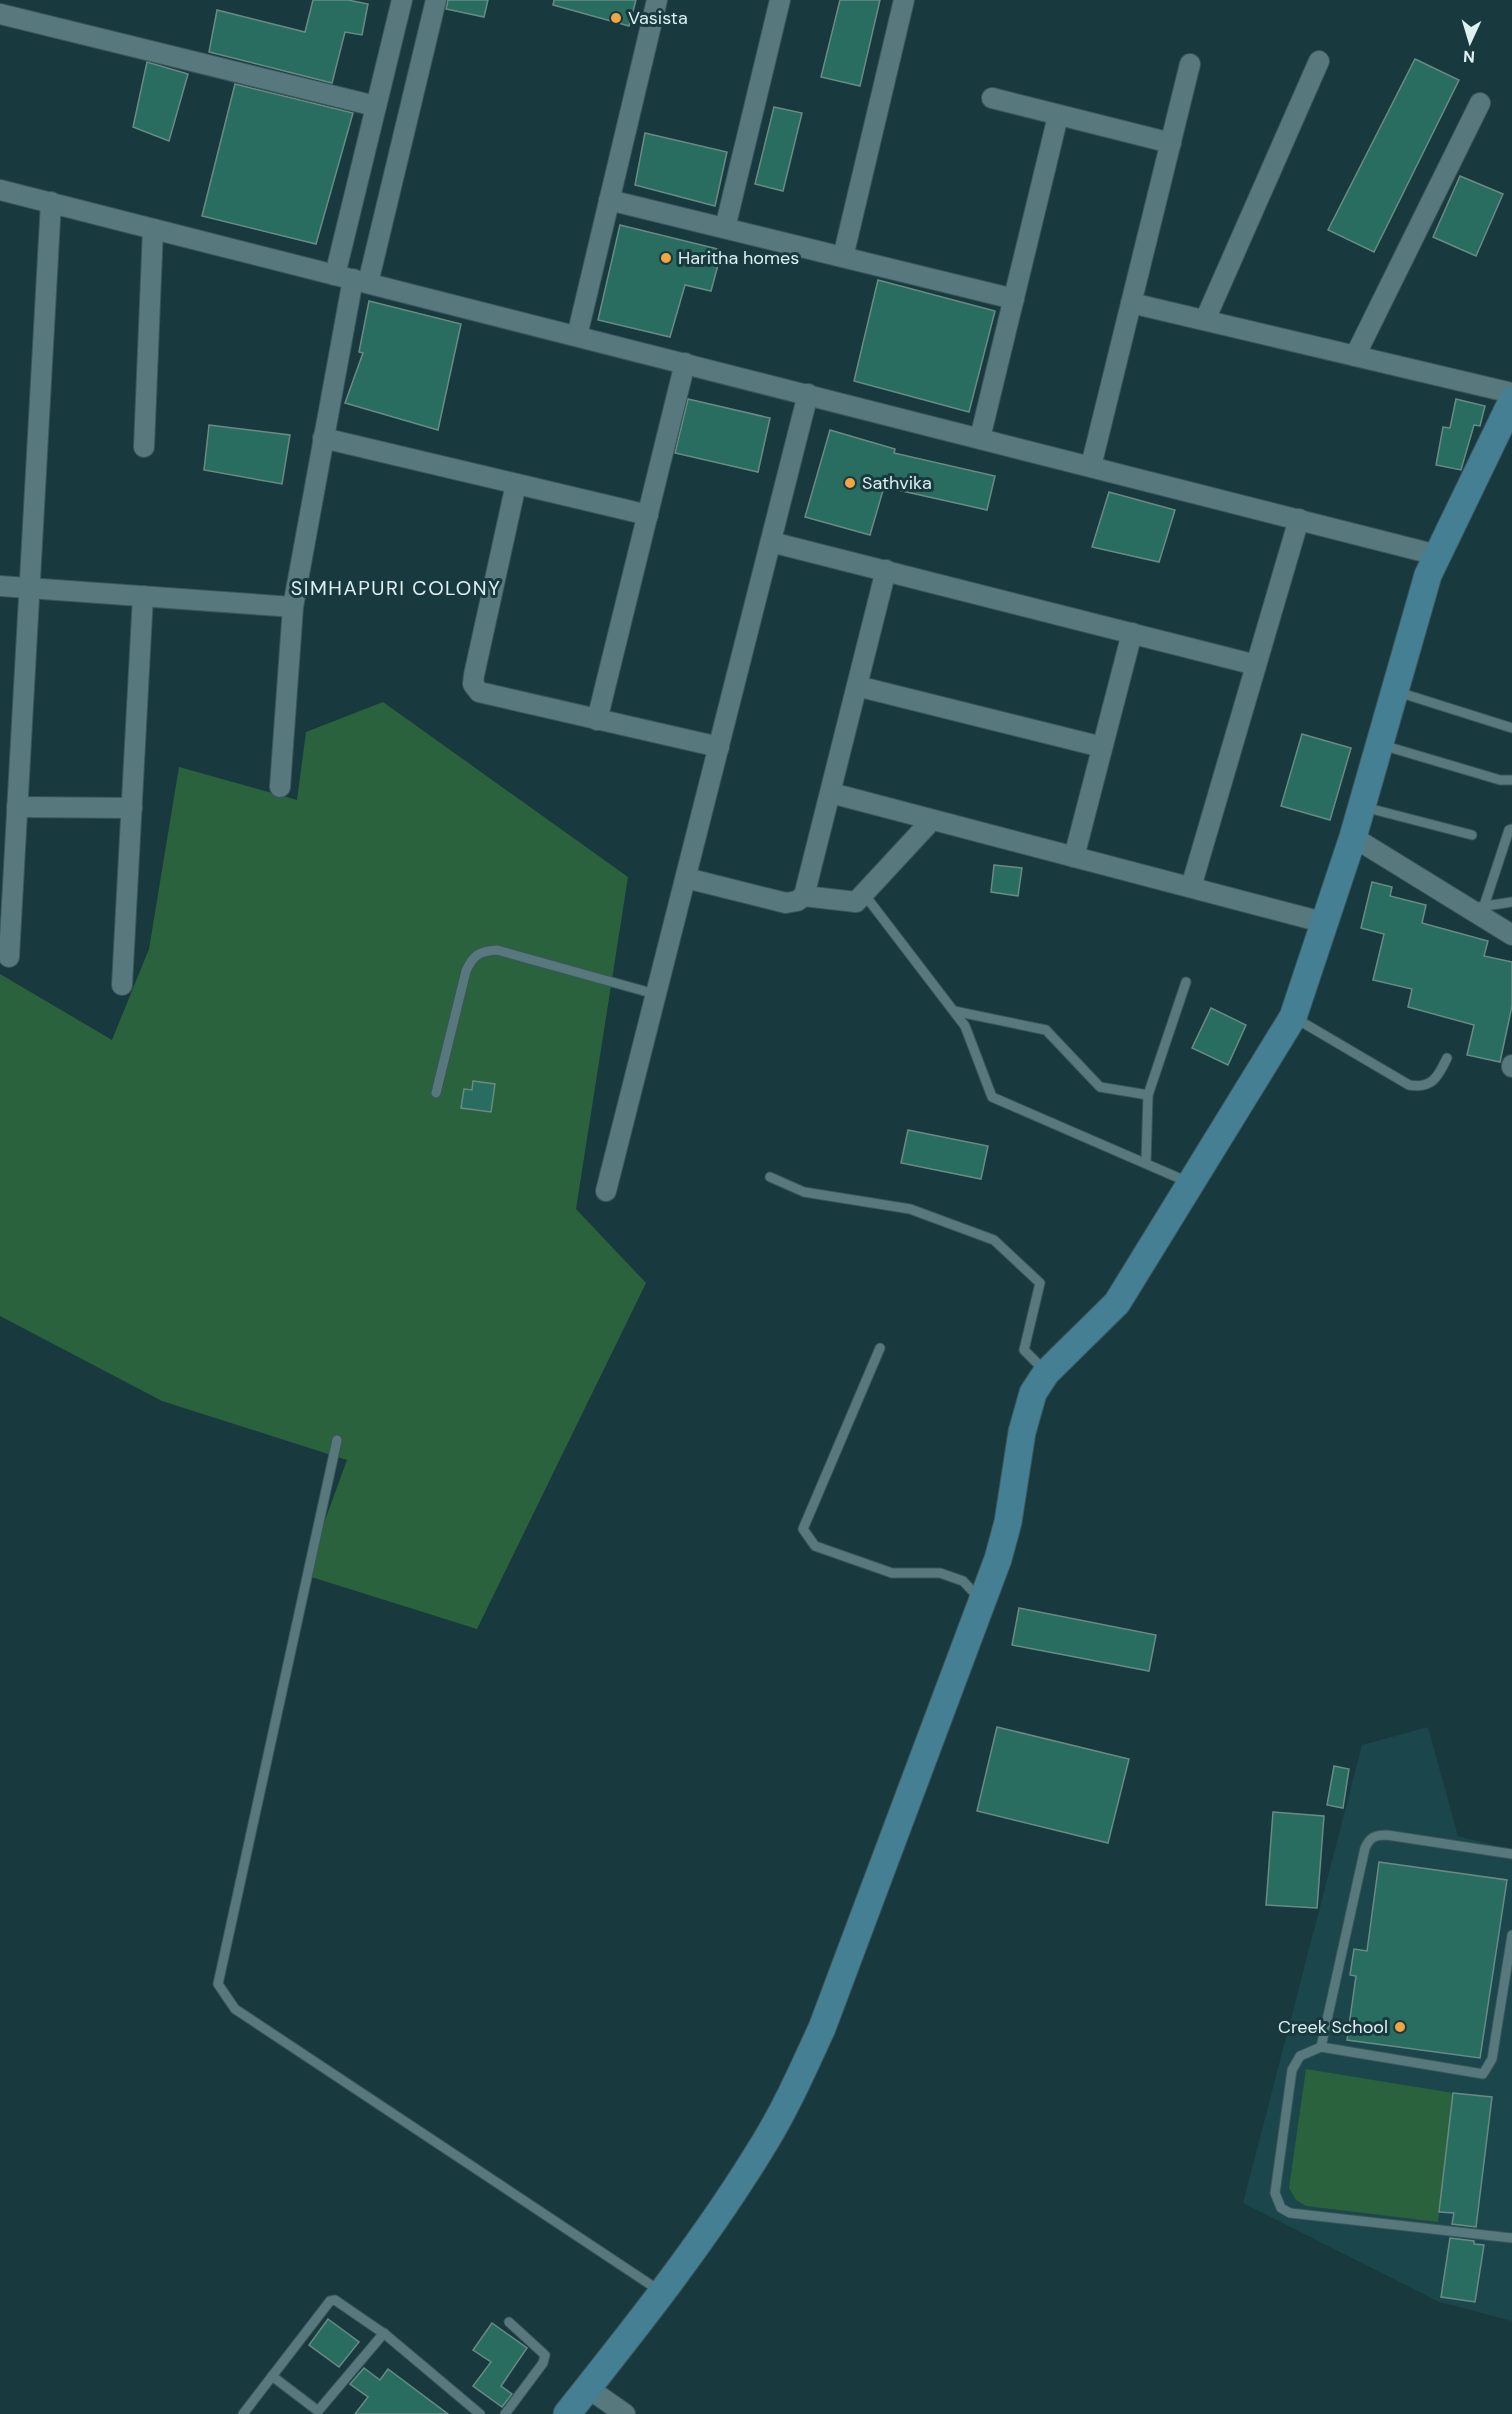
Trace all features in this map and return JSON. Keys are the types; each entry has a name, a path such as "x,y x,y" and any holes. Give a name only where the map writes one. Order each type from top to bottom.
{"street":[{"path":"280,787 293,607 352,279 375,106 402,0"},
{"path":"352,279 436,0"},
{"path":"577,336 657,0"},
{"path":"725,228 780,0"},
{"path":"843,257 904,0"},
{"path":"0,14 375,106"},
{"path":"1205,321 1319,61"},
{"path":"1091,466 1190,64"},
{"path":"992,98 1171,142"},
{"path":"1355,356 1480,103"},
{"path":"980,438 1058,116"},
{"path":"0,190 1437,555"},
{"path":"609,200 1014,299"},
{"path":"9,957 6,891 17,807 51,202"},
{"path":"144,447 153,229"},
{"path":"1131,303 1512,393"},
{"path":"597,720 685,363"},
{"path":"606,1191 808,394"},
{"path":"567,2414 662,2292 726,2202 766,2141 791,2096 822,2028 981,1599 998,1559 1008,1522 1027,1411 1033,1393 1047,1373 1117,1303 1293,1017 1353,837 1393,690 1428,575 1512,401"},
{"path":"323,438 648,515"},
{"path":"516,484 473,684 479,692 487,696 719,747"},
{"path":"1191,887 1299,519"},
{"path":"771,542 1256,665"},
{"path":"686,878 786,903 797,901 804,896 886,570"},
{"path":"0,586 293,607"},
{"path":"122,985 143,596"},
{"path":"1074,857 1132,633"},
{"path":"857,686 1102,747"},
{"path":"831,793 1326,923"},
{"path":"17,807 132,808"},
{"path":"804,896 856,902 932,820"},
{"path":"1353,837 1477,907 1512,935"},
{"path":"588,2388 625,2414"}],"lane":[{"path":"1393,690 1512,728"},
{"path":"1378,744 1500,780 1512,780"},
{"path":"1361,806 1472,835"},
{"path":"1477,907 1509,830 1512,829"},
{"path":"864,894 965,1026 992,1097 1191,1184"},
{"path":"1477,907 1512,902"},
{"path":"436,1093 466,971 471,959 483,951 497,950 656,994"},
{"path":"1146,1164 1148,1095 1186,982"},
{"path":"954,1011 1046,1030 1100,1087 1148,1095"},
{"path":"1293,1017 1409,1085 1422,1087 1436,1080 1447,1058"},
{"path":"770,1177 804,1192 910,1209 994,1240 1040,1282 1024,1350 1047,1373"},
{"path":"880,1348 803,1529 815,1546 892,1573 940,1573 963,1581 981,1599"},
{"path":"337,1440 218,1984 235,2009 662,2292"},
{"path":"1321,2047 1368,1840 1376,1835 1387,1834 1512,1854"},
{"path":"1512,1935 1492,2059 1483,2074 1321,2047 1300,2056 1292,2070 1275,2193 1281,2208 1290,2212 1512,2238"},
{"path":"243,2414 330,2301 335,2300 384,2333 480,2414"},
{"path":"505,2414 543,2363 545,2355 509,2322"},
{"path":"272,2376 318,2411 384,2333"}],"shaded area":[{"name":"Creek School","path":"1428,1727 1458,1836 1512,1850 1512,2321 1439,2302 1243,2203 1362,1745"}],"green space":[{"path":"383,702 628,877 576,1209 646,1283 477,1629 305,1575 347,1460 162,1401 0,1316 0,974 112,1040 149,949 179,767 297,800 306,732"},
{"path":"1306,2069 1453,2093 1438,2222 1306,2206 1296,2200 1289,2188"}],"building":[{"path":"313,0 348,0 368,4 362,35 345,32 332,83 209,52 217,10 305,32"},
{"path":"448,0 488,0 484,17 446,9"},
{"name":"Vasista","path":"554,0 636,0 629,26 553,5"},
{"path":"840,0 880,0 860,86 821,77"},
{"path":"1415,59 1459,80 1374,252 1328,230"},
{"path":"147,62 188,74 169,141 133,127"},
{"path":"235,84 353,113 316,244 202,216"},
{"path":"774,107 802,113 783,191 755,184"},
{"path":"645,133 727,152 715,206 635,185"},
{"path":"1460,176 1503,194 1476,256 1433,237"},
{"path":"620,225 722,250 711,291 685,285 670,337 598,320"},
{"path":"878,280 995,311 969,412 854,381"},
{"path":"369,301 461,324 438,430 345,403 363,353 359,352"},
{"path":"688,399 770,418 758,472 675,453"},
{"path":"1456,399 1485,406 1480,426 1474,425 1461,470 1436,465 1443,427 1450,428"},
{"path":"209,425 290,435 282,484 204,470"},
{"name":"Sathvika","path":"830,430 895,449 894,453 995,476 987,510 884,487 870,535 805,517"},
{"path":"1109,492 1175,510 1159,562 1092,547"},
{"path":"1302,734 1351,748 1330,820 1281,806"},
{"path":"994,865 1022,868 1018,896 991,892"},
{"path":"1372,882 1392,887 1390,896 1426,905 1422,923 1488,941 1484,956 1512,962 1512,1006 1500,1062 1467,1055 1474,1025 1408,1007 1412,989 1373,980 1384,934 1361,928"},
{"path":"1211,1008 1246,1025 1228,1065 1192,1048"},
{"path":"473,1081 495,1084 491,1112 461,1108 464,1089 472,1090"},
{"path":"908,1130 988,1146 981,1179 901,1163"},
{"path":"1019,1608 1156,1635 1149,1671 1012,1645"},
{"path":"997,1727 1129,1759 1108,1843 977,1811"},
{"path":"1334,1766 1349,1769 1343,1808 1327,1805"},
{"path":"1273,1812 1324,1816 1317,1908 1266,1905"},
{"path":"1379,1862 1507,1880 1480,2058 1347,2040 1356,1976 1350,1975 1354,1949 1367,1951"},
{"path":"1453,2093 1492,2097 1476,2227 1452,2224 1454,2213 1439,2212"},
{"path":"1450,2238 1474,2241 1474,2244 1484,2245 1475,2302 1441,2297"},
{"path":"328,2319 359,2342 339,2367 309,2345"},
{"path":"492,2323 527,2348 501,2386 512,2394 502,2407 473,2386 491,2362 473,2350"},
{"path":"364,2368 380,2380 388,2369 448,2414 355,2414 368,2397 350,2384"}],"place":[{"name":"Vasista","path":"616,18"},
{"name":"Haritha homes","path":"666,258"},
{"name":"Sathvika","path":"850,483"},
{"name":"Creek School","path":"1400,2027"}],"district":[{"name":"SIMHAPURI COLONY","path":"396,588"}]}
